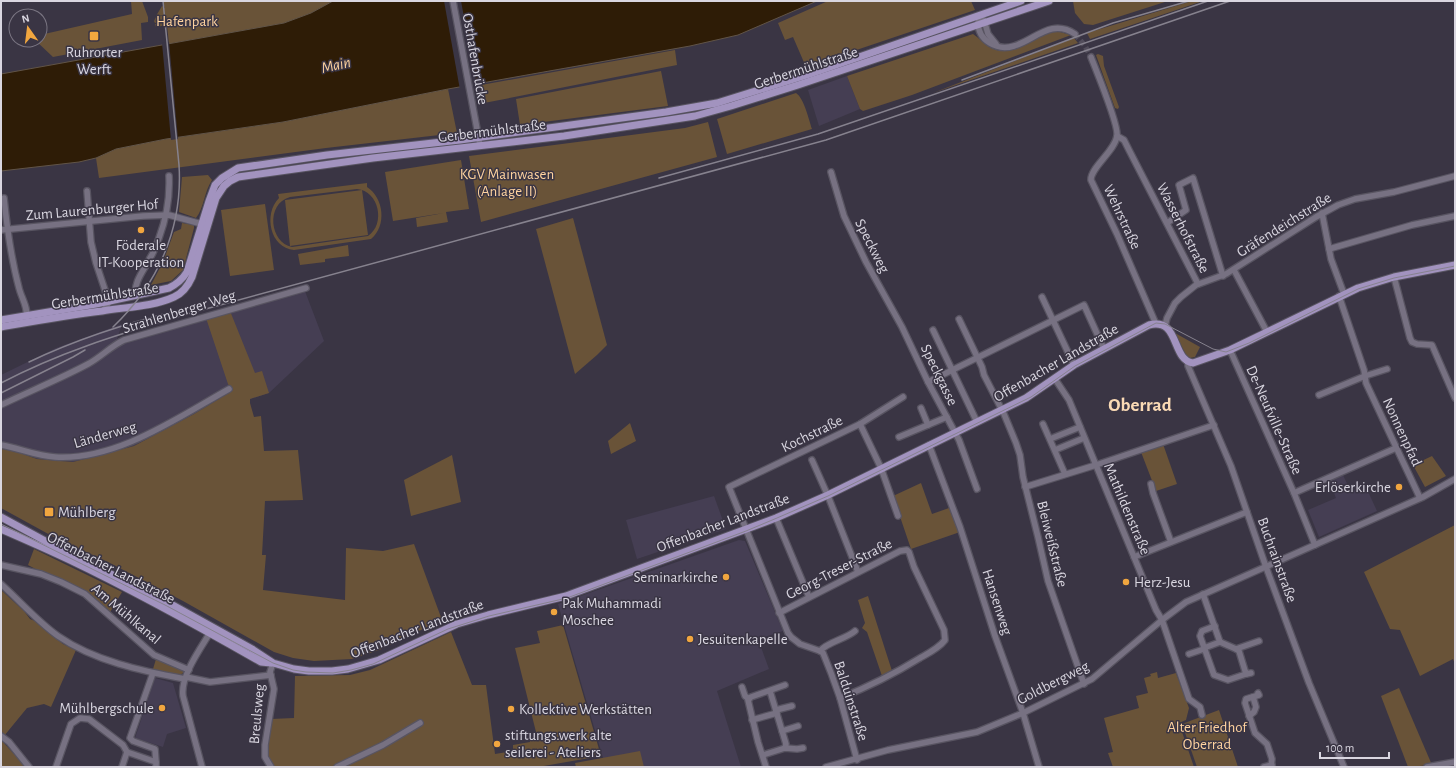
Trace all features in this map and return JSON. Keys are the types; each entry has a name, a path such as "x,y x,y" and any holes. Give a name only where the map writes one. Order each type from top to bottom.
{"main road":[{"name":"Gerbermühlstraße","path":"797,82 1021,1"},
{"name":"Gerbermühlstraße","path":"1,327 164,301 180,294 189,284 198,259 205,223 215,185 222,178 238,168 326,155 479,141 695,107 797,82 1049,1"},
{"name":"Gerbermühlstraße","path":"1,320 110,302 169,288 179,283 187,272 205,223"},
{"path":"1156,324 1162,324 1165,326 1171,334 1182,357 1188,362 1197,362 1228,351 1358,288 1394,276 1455,265"},
{"path":"164,301 172,293 172,290 169,288"},
{"name":"Offenbacher Landstraße","path":"1,529 252,649 273,663 294,669 309,671 332,671 354,668 379,660 457,624 566,596 776,518 828,495 1031,396 1074,365 1147,326 1156,324"},
{"name":"Offenbacher Landstraße","path":"1,517 66,552 169,603 211,630"},
{"path":"32,543 35,540 36,535"}],"street":[{"name":"Osthafenbrücke","path":"452,1 479,141"},
{"path":"982,14 981,24 990,38 1000,46 1014,46 1039,33 1051,29 1063,29 1075,34"},
{"path":"1090,57 1115,121 1117,136"},
{"name":"Wasserhofstraße","path":"1117,136 1124,140 1198,284 1175,303 1167,318 1165,326"},
{"name":"Wehrstraße","path":"1117,136 1112,147 1092,174 1091,180 1117,234 1156,324"},
{"name":"Speckweg","path":"832,172 844,216 866,262 902,327"},
{"path":"136,295 135,291 137,282 159,237 169,194 169,176"},
{"name":"Gräfendeichstraße","path":"1198,284 1223,276 1234,270 1338,205 1355,199 1394,192 1455,176"},
{"path":"1167,223 1186,210 1179,184 1193,178 1223,276"},
{"path":"87,191 91,242 96,263 110,302 104,310"},
{"path":"4,198 4,229 18,287 27,316 22,323"},
{"name":"Nonnenpfad","path":"1322,214 1329,249 1341,295 1364,370 1366,383 1420,498"},
{"name":"Zum Laurenburger Hof","path":"4,229 165,215 205,223"},
{"path":"1329,249 1412,226 1455,216"},
{"path":"1234,270 1267,332"},
{"path":"1394,276 1410,338 1412,342 1417,344 1429,343 1432,345 1455,398"},
{"name":"Strahlenberger Weg","path":"1,405 82,367 96,359 113,346 129,338 306,288"},
{"path":"1042,297 1074,365"},
{"path":"928,382 1084,305 1104,349"},
{"name":"Bleiweißstraße","path":"959,319 1016,443 1048,581 1084,684"},
{"name":"Speckgasse","path":"902,327 928,382 955,432 977,489"},
{"path":"933,330 977,422"},
{"name":"De-Neufville-Straße","path":"1228,351 1294,493 1314,545"},
{"name":"Buchrainstraße","path":"1188,362 1188,366 1231,466 1266,567 1309,683 1345,766"},
{"path":"1319,396 1365,376 1387,369"},
{"name":"Mathildenstraße","path":"1055,379 1069,400 1156,610 1162,620 1189,699 1200,707 1202,715"},
{"name":"Länderweg","path":"1,445 53,457 78,456 100,452 139,439 229,389"},
{"name":"Kochstraße","path":"729,487 860,424 903,398"},
{"path":"921,408 928,425"},
{"path":"899,437 947,418"},
{"path":"860,424 882,469 898,516"},
{"path":"1043,424 1065,474"},
{"path":"1025,487 1096,465 1214,425"},
{"path":"1050,439 1080,427"},
{"path":"1055,450 1084,438"},
{"name":"Hansenweg","path":"929,445 960,527 1039,767"},
{"path":"1294,493 1396,448"},
{"path":"812,460 828,495 858,572"},
{"name":"Goldbergweg","path":"826,767 857,760 888,750 977,732 1084,684 1186,602 1420,498 1455,479"},
{"path":"1151,484 1171,542"},
{"name":"Balduinstraße","path":"729,487 785,627 791,637 800,644 820,651 825,658 840,698 857,760"},
{"path":"1134,557 1247,512"},
{"path":"776,518 809,597"},
{"name":"Georg-Treser-Straße","path":"779,613 900,550 906,550 909,552 914,567 944,630 946,638 942,644 900,671 840,698"},
{"name":"Am Mühlkanal","path":"1,566 40,574 62,582 86,594 154,655 189,670"},
{"path":"1,584 48,628 67,642 101,658 153,674 207,682 271,675"},
{"path":"1203,594 1220,642"},
{"path":"1190,654 1204,649 1220,642 1236,648 1239,651 1249,673 1228,680 1214,675 1204,649 1200,634 1215,626"},
{"path":"202,767 182,689 185,678 211,630"},
{"name":"Balduinstraße","path":"820,651 824,647 849,636 855,631"},
{"path":"1236,648 1259,641"},
{"name":"Breulsweg","path":"271,767 265,756 265,745 274,689 271,675 273,663"},
{"path":"56,767 71,724 80,718 87,718 92,721 123,745 127,752 156,765 155,749 131,739 153,674"},
{"path":"749,699 785,685"},
{"path":"742,687 745,696 749,699"},
{"path":"770,691 786,744 785,748"},
{"path":"1258,693 1258,695 1246,699 1246,703 1255,733 1267,744 1272,759 1272,766 1264,767"},
{"path":"749,699 748,703 752,720 766,767"},
{"path":"752,720 792,706"},
{"path":"337,767 383,745 420,723"},
{"path":"782,731 798,726"},
{"path":"1,736 9,742 29,767"},
{"path":"763,755 785,748 803,748"},
{"path":"122,767 127,752"},
{"path":"1427,767 1455,762"}],"shaded area":[{"path":"847,76 860,109 819,126 808,90"},
{"path":"303,286 324,341 269,393 250,399 243,384 194,414 134,446 73,462 37,459 14,451 1,449 1,375 56,348 122,324 117,339"},
{"path":"1343,475 1351,492 1365,485 1377,511 1319,537 1308,510 1336,498 1329,481"},
{"path":"714,496 726,529 637,559 626,520"},
{"path":"739,540 745,541 783,631 758,639 769,669 717,691 741,767 576,767 603,758 558,604"},
{"name":"Mühlbergschule","path":"155,678 173,683 186,728 167,734 163,747 135,738"}],"green space":[{"path":"131,1 142,1 148,17 148,22 141,23 142,40 53,57 43,48 48,48 48,33 132,14"},
{"name":"Hafenpark","path":"164,1 333,1 311,13 284,23 169,44 167,25 156,27 155,24 167,21 155,23 154,21 156,17 166,15 156,16 162,6 165,8 163,4"},
{"path":"828,1 971,1 975,10 806,67 793,37 785,40 778,23"},
{"path":"1073,1 1168,1 1093,25 1084,24 1075,13"},
{"path":"1192,1 1203,1 1090,39 1087,33"},
{"path":"1050,32 1060,32 1071,35 912,95 863,111 860,109 847,76 973,34 991,48 1006,51 1021,46"},
{"path":"1074,38 1078,43 933,93"},
{"path":"675,50 677,65 484,103 481,85"},
{"path":"1098,54 1103,56 1104,66 1119,107 1118,109 1115,108 1096,55"},
{"path":"661,71 668,106 520,125 516,99"},
{"path":"448,89 457,133 326,148 99,178 96,158 116,149 166,139 283,122"},
{"path":"796,93 804,104 812,129 727,154 717,119"},
{"name":"KGV Mainwasen (Anlage II)","path":"708,122 717,157 481,222 469,156 685,128"},
{"path":"461,160 469,209 446,212 448,222 417,227 416,218 444,213 393,221 385,172"},
{"path":"208,175 212,180 207,190 201,210 196,218 179,212 182,177"},
{"path":"367,183 367,187 373,192 380,205 380,227 371,239 294,250 286,248 274,237 270,221 274,205 279,198 278,194","holes":["357,189 365,191 371,196 378,209 377,224 374,231 368,236 292,247 285,244 275,231 273,223 277,207 282,201 290,197"]},
{"path":"362,190 368,235 290,246 285,200"},
{"path":"265,204 274,270 230,276 221,210"},
{"path":"573,218 607,345 575,374 536,229"},
{"path":"182,223 194,225 183,270 171,281 151,285 163,262 174,232 181,229"},
{"path":"348,245 349,256 325,259 325,262 300,265 298,254"},
{"path":"230,311 255,373 262,371 269,393 250,399 254,417 261,416 264,451 298,450 303,500 265,501 262,555 266,555 263,590 345,600 346,548 383,551 414,544 442,620 379,650 352,659 314,661 293,658 274,652 183,601 108,562 52,536 1,508 1,449 14,451 37,459 73,462 134,446 194,414 232,391 228,384 206,318"},
{"path":"1175,333 1200,347 1195,357 1187,357"},
{"path":"630,423 636,441 611,454 608,441"},
{"path":"1163,444 1177,484 1156,491 1141,452"},
{"path":"452,455 461,502 411,516 404,480"},
{"path":"1432,456 1446,476 1425,487 1413,465"},
{"path":"921,483 932,514 949,508 952,510 960,532 911,549 893,496"},
{"path":"1455,525 1455,664 1453,659 1420,676 1400,630 1390,629 1364,572"},
{"path":"34,549 122,592 109,614 85,593 28,565"},
{"path":"1,590 24,611 30,619 35,621 63,644 76,650 51,707 44,704 27,708 4,736 1,733"},
{"path":"868,596 892,671 882,676 867,632 862,628 865,623 858,600"},
{"path":"563,625 601,756 538,767 273,767 268,758 267,753 271,719 294,718 295,676 350,675 370,670 451,632 472,685 486,685 495,754 513,751 513,745 530,742 530,739 537,736 515,648 540,643 537,631"},
{"path":"156,659 183,670 183,673 180,675 153,669"},
{"path":"1157,672 1158,678 1176,673 1189,708 1186,720 1179,723 1194,767 1113,767 1108,753 1113,752 1104,718 1139,708 1136,696 1148,693 1144,678"},
{"path":"1399,688 1432,765 1408,767 1381,696"},
{"name":"Alter Friedhof Oberrad","path":"1219,710 1238,767 1197,767 1182,724"},
{"path":"1,740 2,741 26,767 1,767"},
{"path":"640,751 644,767 576,767 575,763"}],"water":[{"name":"Main","path":"333,1 817,1 738,35 690,46 448,89 283,122 166,139 116,149 96,158 79,162 1,171 1,74 284,23 311,13"}],"pier":[{"path":"444,1 461,1 477,87 460,90"},
{"path":"169,42 178,139 171,140 162,43"}],"tunnel":[{"path":"1075,34 1085,46 1091,57"}],"tram line":[{"path":"1,524 165,605 273,663 293,670 306,672 333,673 351,670 373,664 448,629 489,616 567,598 777,518 828,496 1031,397 1075,366 1156,323 1165,324 1213,349 1226,352 1249,343 1358,289 1394,278 1455,266"}],"railway":[{"path":"113,327 129,310 155,273 172,233 177,211 179,165 163,1"},
{"path":"962,80 1113,23 1189,1"},
{"path":"659,178 818,134 1208,1"},
{"path":"1,383 67,353 111,337 180,316 826,140 1230,1"},
{"path":"29,362 67,345 105,331 184,309"},
{"path":"1,393 85,350"}],"place":[{"name":"Ruhrorter Werft","path":"94,36"},
{"name":"Föderale IT-Kooperation","path":"141,230"},
{"name":"Erlöserkirche","path":"1399,487"},
{"name":"Mühlberg","path":"49,512"},
{"name":"Seminarkirche","path":"726,577"},
{"name":"Herz-Jesu","path":"1126,582"},
{"name":"Pak Muhammadi Moschee","path":"554,612"},
{"name":"Jesuitenkapelle","path":"690,639"},
{"name":"Mühlbergschule","path":"162,708"},
{"name":"Kollektive Werkstätten","path":"511,709"},
{"name":"stiftungs.werk alte seilerei - Ateliers","path":"497,744"}],"district":[{"name":"Oberrad","path":"1140,405"}]}
